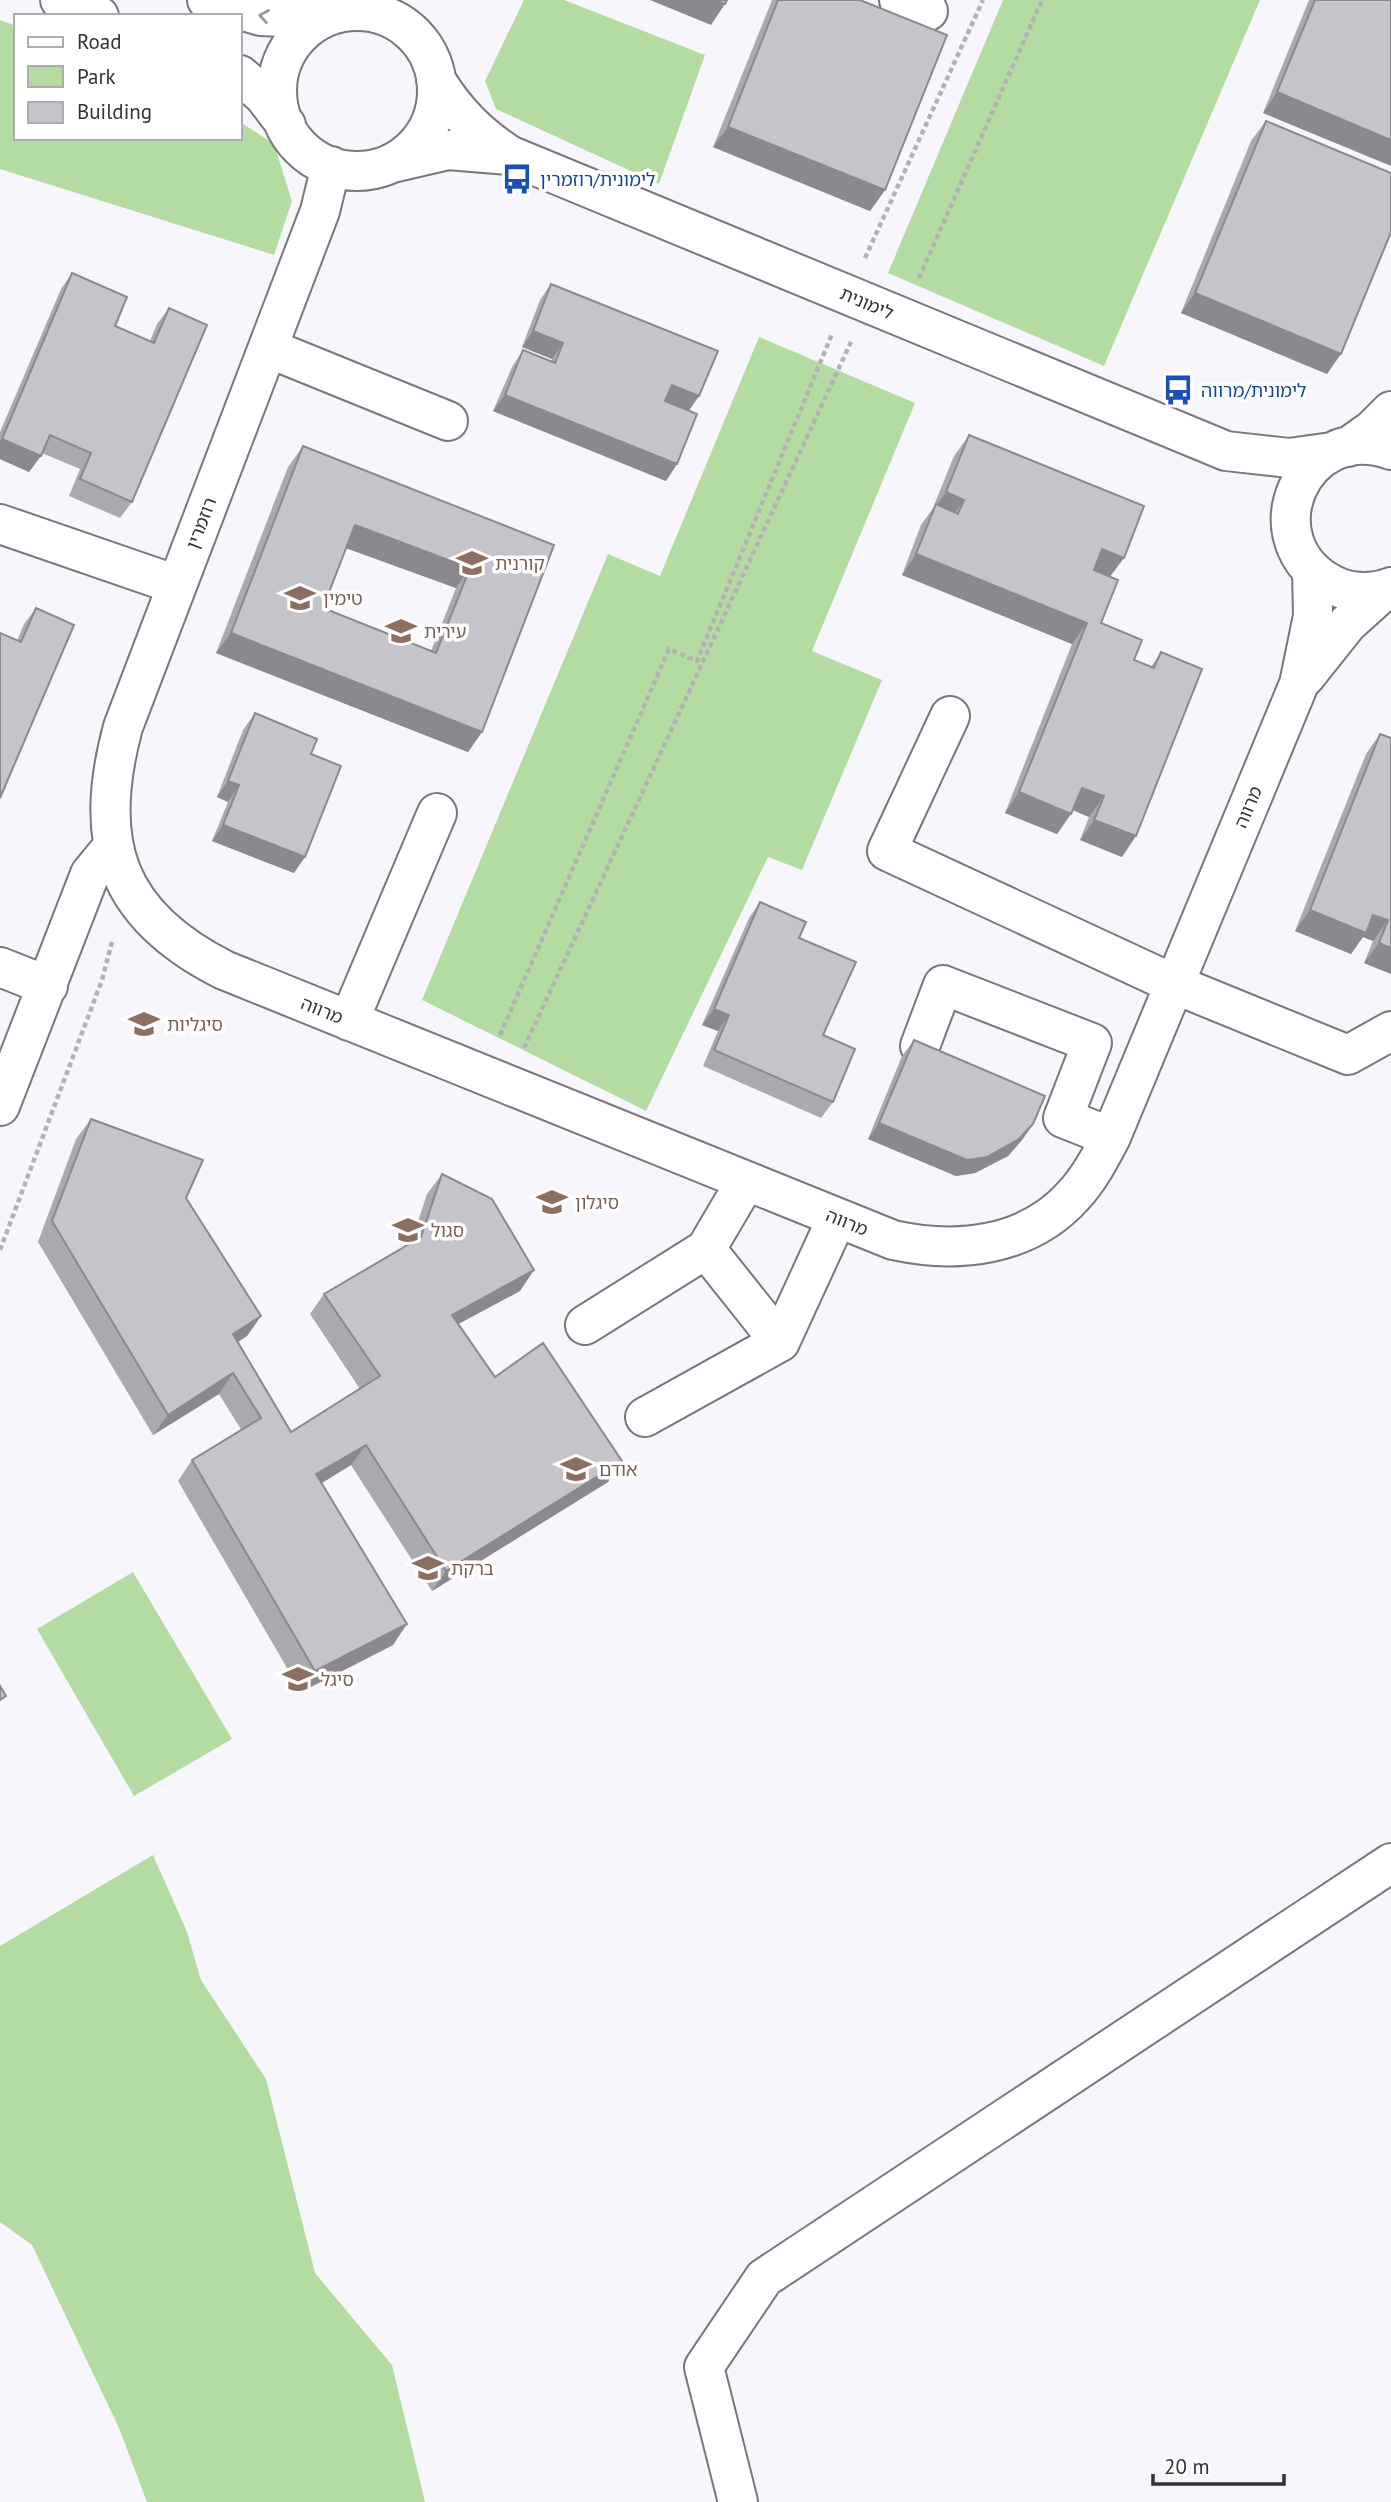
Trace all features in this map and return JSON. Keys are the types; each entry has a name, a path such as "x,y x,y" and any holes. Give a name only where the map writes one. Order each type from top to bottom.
{"street":[{"path":"60,0 94,14"},
{"path":"207,0 261,16 322,19"},
{"path":"242,77 264,96 300,146 310,155 331,166 355,171 393,163 413,148 428,128 436,105 436,80 429,56 400,10 383,16 359,11 334,14 311,26 294,43 279,77 279,102 286,126"},
{"name":"לימונית","path":"436,80 456,111 470,126 509,155 1226,452 1290,458 1372,445 1391,450"},
{"name":"לימונית","path":"393,163 448,150 509,155"},
{"name":"רוזמרין","path":"127,883 113,846 109,798 113,764 123,727 320,211 331,166"},
{"path":"268,348 448,421"},
{"path":"1291,528 1292,505 1297,489 1313,465 1372,430 1391,411"},
{"name":"לימונית","path":"1226,452 1269,490 1287,514 1298,551 1312,570"},
{"path":"0,524 177,585"},
{"path":"1312,570 1335,586 1351,591 1388,588"},
{"name":"מרווה","path":"127,883 141,906 178,944 224,970 893,1240 943,1248 996,1242 1023,1232 1048,1218 1072,1197 1093,1171 1111,1137 1299,684 1313,616 1312,570"},
{"name":"מרווה","path":"1299,684 1348,624 1388,588"},
{"path":"950,716 887,851 1174,984 1348,1055 1391,1031"},
{"path":"349,1021 437,813"},
{"path":"0,1106 90,874 113,846"},
{"path":"0,967 48,986"},
{"path":"920,1046 943,985 1092,1043 1063,1118 1111,1137"},
{"path":"585,1325 706,1249 746,1181"},
{"path":"645,1417 780,1342 837,1218"},
{"path":"706,1249 780,1342"},
{"path":"738,2502 705,2367 764,2278 1391,1863"}],"path":[{"path":"495,1079 668,649 697,661 848,295 983,0"},
{"path":"901,317 1042,0"},
{"path":"495,1079 854,334"},
{"path":"0,1250 102,980 127,883"}],"green space":[{"path":"524,0 564,0 705,55 659,184 496,109 485,81"},
{"path":"1003,0 1260,0 1104,366 888,273"},
{"path":"0,20 14,25 14,140 242,140 242,123 274,144 292,201 274,255 0,169"},
{"path":"759,337 915,403 812,651 882,680 802,870 768,857 646,1111 422,1000 608,554 660,576"},
{"path":"133,1572 232,1739 134,1796 37,1629"},
{"path":"153,1855 187,1932 201,1980 266,2079 315,2273 392,2365 425,2502 147,2502 119,2428 32,2245 0,2222 0,1946"}],"building":[{"path":"778,0 860,0 947,35 885,190 728,127"},
{"path":"1315,0 1391,0 1391,140 1277,92"},
{"path":"1266,121 1391,173 1391,232 1341,354 1195,293"},
{"path":"72,273 127,297 115,326 154,343 169,308 207,325 132,502 80,479 91,453 50,435 41,456 2,439"},
{"path":"551,284 718,351 699,396 672,385 665,401 697,414 677,464 505,395 523,350 555,363 563,343 533,331"},
{"path":"969,435 1144,506 1124,558 1102,549 1094,570 1118,580 1101,623 1142,640 1134,660 1154,668 1161,652 1202,669 1136,836 1094,820 1104,796 1082,788 1071,814 1019,792 1087,623 916,554 936,504 958,514 964,500 946,492"},
{"path":"303,446 554,545 482,732 231,633","holes":["355,525 470,568 436,653 323,608"]},
{"path":"36,608 74,625 0,798 0,633 21,642"},
{"path":"255,713 317,739 311,754 341,766 305,857 223,825 239,785 228,781"},
{"path":"1380,734 1391,738 1391,948 1379,943 1388,920 1373,915 1366,933 1310,910"},
{"path":"760,902 806,922 799,938 856,962 823,1035 855,1049 833,1102 714,1050 729,1015 714,1009"},
{"path":"914,1040 1045,1096 1033,1124 1019,1139 987,1157 967,1160 879,1123"},
{"path":"91,1119 203,1160 186,1198 261,1316 233,1334 291,1432 380,1376 324,1294 421,1237 442,1174 492,1199 534,1270 452,1315 495,1377 543,1343 622,1461 446,1571 366,1445 316,1474 407,1624 315,1671 192,1460 261,1418 233,1373 168,1415 52,1221"},
{"path":"0,1686 6,1696 0,1700"}],"place":[{"name":"לימונית/רוזמרין","path":"517,179"},
{"name":"לימונית/מרווה","path":"1178,390"},
{"name":"קורנית","path":"472,563"},
{"name":"טימין","path":"300,598"},
{"name":"עירית","path":"401,631"},
{"name":"סיגליות","path":"144,1024"},
{"name":"סיגלון","path":"552,1202"},
{"name":"סגול","path":"408,1230"},
{"name":"אודם","path":"576,1469"},
{"name":"ברקת","path":"428,1568"},
{"name":"סיגל","path":"298,1679"}]}
